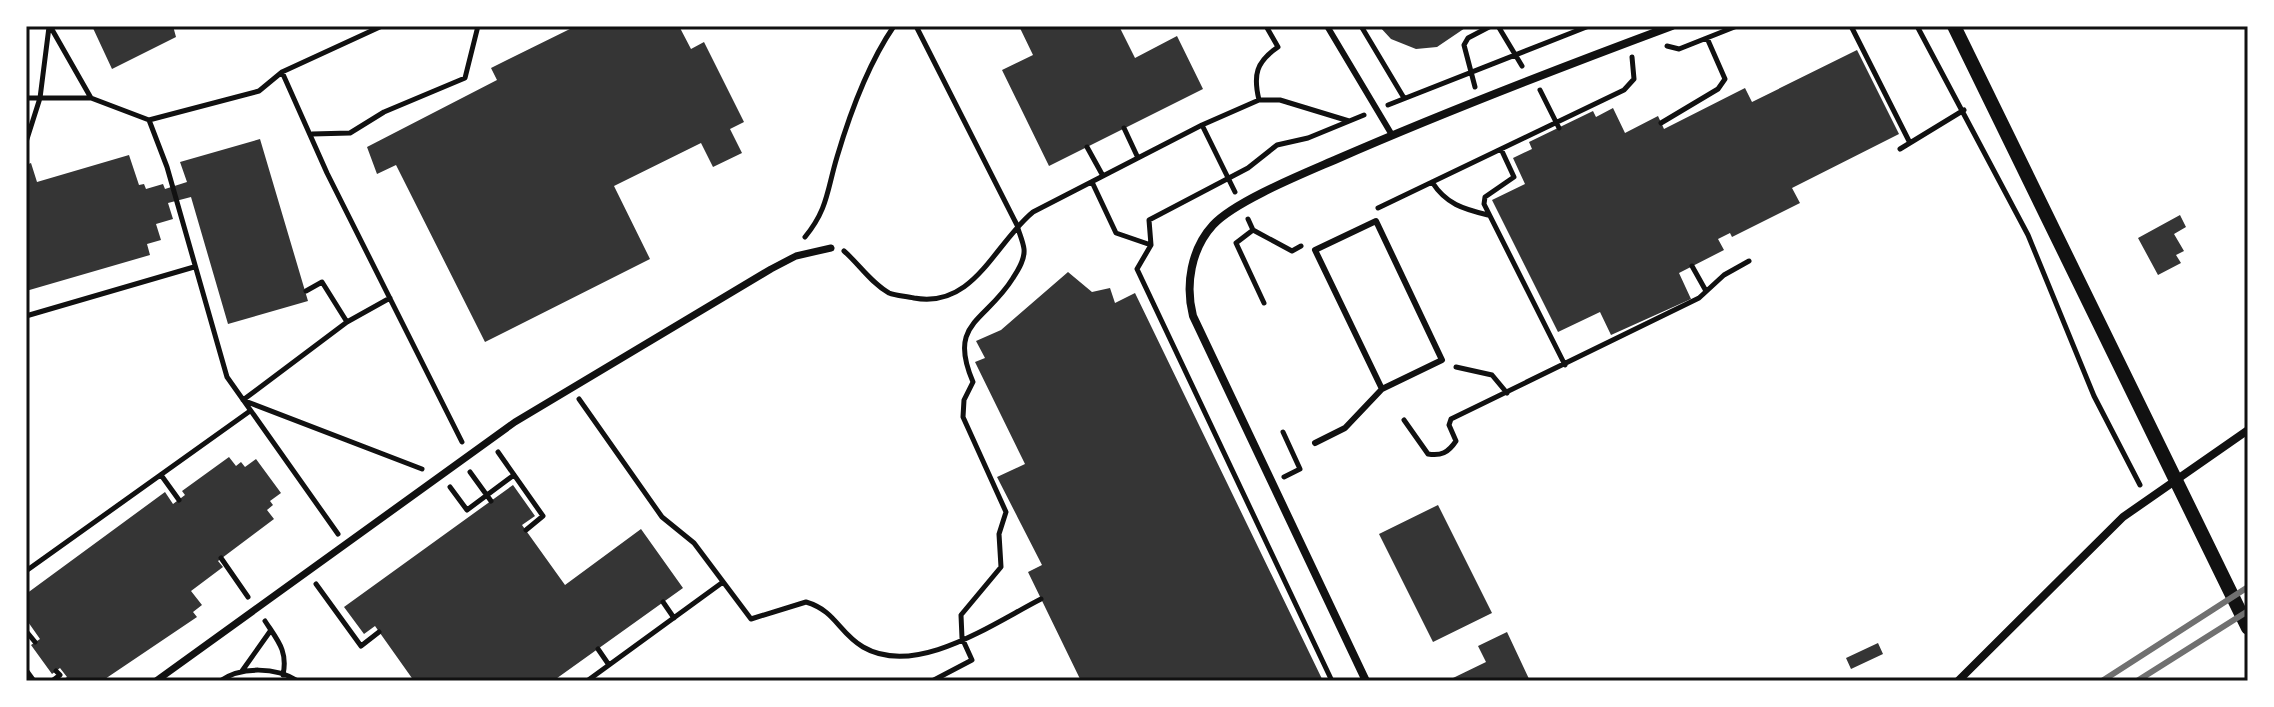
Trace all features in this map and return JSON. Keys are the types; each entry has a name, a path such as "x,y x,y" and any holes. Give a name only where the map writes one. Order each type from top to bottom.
{"street":[{"path":"1366,681 1193,316 1188,285 1200,244 1221,217 1300,175 1480,98 1672,26"},
{"path":"1954,26 2248,628"},
{"path":"156,681 490,441 571,387 771,269 796,256 831,248"},
{"path":"1958,681 2090,547 2173,478 2248,430"}],"lane":[{"path":"1327,26 1392,135"},
{"path":"1315,443 1345,428 1382,389 1442,360 1376,221 1315,250 1382,389"}],"path":[{"path":"26,142 40,98 49,26"},
{"path":"49,26 91,98"},
{"path":"26,98 91,98 149,120 259,91 282,72 382,26"},
{"path":"312,134 350,133 384,112 465,78 478,26"},
{"path":"803,240 821,217 838,155 879,48 894,26"},
{"path":"916,26 1017,225 1024,251 1020,267 1002,295 975,320 965,336 962,356 973,382 964,400 963,417 1006,512 999,534 1001,567 961,615 962,638 972,660 932,681"},
{"path":"1259,100 1255,83 1257,66 1278,47 1266,26"},
{"path":"1361,26 1404,98"},
{"path":"1469,72 1464,45 1468,38 1491,26"},
{"path":"1498,26 1506,41"},
{"path":"1332,681 1137,269 1151,245 1149,220 1248,168 1277,145 1308,138 1589,26"},
{"path":"1851,26 1909,141"},
{"path":"1917,26 2028,235 2094,396 2147,498"},
{"path":"1661,123 1718,89 1725,79 1707,38"},
{"path":"1375,209 1558,125 1631,85 1636,69 1632,57"},
{"path":"282,72 466,459 489,498"},
{"path":"1542,93 1558,125"},
{"path":"831,248 843,250 867,276 891,294 945,299 971,283 1017,225 1033,212 1259,100 1280,100 1350,121"},
{"path":"1900,149 1964,110"},
{"path":"149,120 167,167 217,353 227,377 347,546"},
{"path":"1124,128 1138,158"},
{"path":"1087,147 1103,176"},
{"path":"1501,149 1514,177 1485,197 1489,215 1565,365"},
{"path":"1092,182 1116,233 1151,245"},
{"path":"1432,182 1440,195 1459,209 1489,215"},
{"path":"1253,230 1292,251 1310,242"},
{"path":"1404,420 1428,454 1439,455 1450,450 1456,441 1449,425 1451,419 1699,298 1724,275 1749,261"},
{"path":"1692,266 1706,291"},
{"path":"26,316 194,267"},
{"path":"306,291 322,282 347,322"},
{"path":"242,400 347,322 390,298"},
{"path":"1455,366 1492,375 1507,393"},
{"path":"571,387 662,517 694,543 751,619 806,602 832,614 844,632 879,655 901,659 924,655 986,628 1041,599"},
{"path":"242,400 443,477 467,510 489,498 514,475"},
{"path":"26,571 250,411"},
{"path":"490,441 543,516 526,530"},
{"path":"161,474 179,500"},
{"path":"221,558 287,658 283,675"},
{"path":"587,681 723,582"},
{"path":"318,587 361,646 379,632"},
{"path":"663,602 674,618"},
{"path":"242,671 271,630"},
{"path":"26,631 35,642"},
{"path":"598,649 609,665"},
{"path":"26,670 30,679"},
{"path":"52,681 60,675 56,671"},
{"path":"220,681 242,671 283,675 298,681"}],"building":[{"path":"92,26 173,26 176,37 112,69"},
{"path":"576,26 679,26 691,49 704,42 744,122 730,129 742,153 713,167 701,143 614,186 650,259 485,342 396,165 377,174 367,147 497,80 491,68"},
{"path":"1019,26 1119,26 1135,58 1177,36 1203,89 1049,166 1002,70 1033,55"},
{"path":"1379,26 1468,26 1437,47 1416,49 1391,39"},
{"path":"1857,50 1899,134 1792,188 1800,203 1732,237 1730,233 1718,239 1724,250 1679,273 1691,299 1611,335 1600,312 1558,332 1492,200 1525,184 1513,158 1532,149 1529,142 1593,111 1596,117 1613,108 1625,133 1658,116 1664,129 1745,88 1752,102"},
{"path":"260,139 308,301 228,324 191,197 168,203 173,219 156,224 161,240 147,244 150,255 26,291 26,165 31,163 37,182 129,155 139,185 144,184 146,189 163,184 165,189 187,182 180,162"},
{"path":"2180,215 2186,227 2174,234 2184,251 2176,255 2181,263 2158,275 2138,238"},
{"path":"1068,272 1092,292 1110,288 1115,303 1135,293 1323,681 1081,681 1028,572 1042,565 997,477 1025,464 975,362 985,358 976,341 1001,330"},
{"path":"229,457 236,466 241,462 245,467 256,459 281,493 270,501 273,505 267,510 274,519 218,561 223,567 191,591 202,605 193,612 197,617 102,681 61,681 67,677 60,668 52,674 31,645 40,639 26,619 26,594 165,492 173,504 185,495 182,491"},
{"path":"513,485 535,516 522,525 565,585 641,529 683,588 553,681 414,681 375,626 364,634 344,607"},
{"path":"1438,505 1492,613 1433,642 1379,534"},
{"path":"1507,632 1530,681 1454,681 1453,678 1486,662 1478,646"},
{"path":"1878,643 1883,654 1851,669 1846,658"}],"railway":[{"path":"2102,681 2248,587"},
{"path":"2137,681 2248,611"}]}
